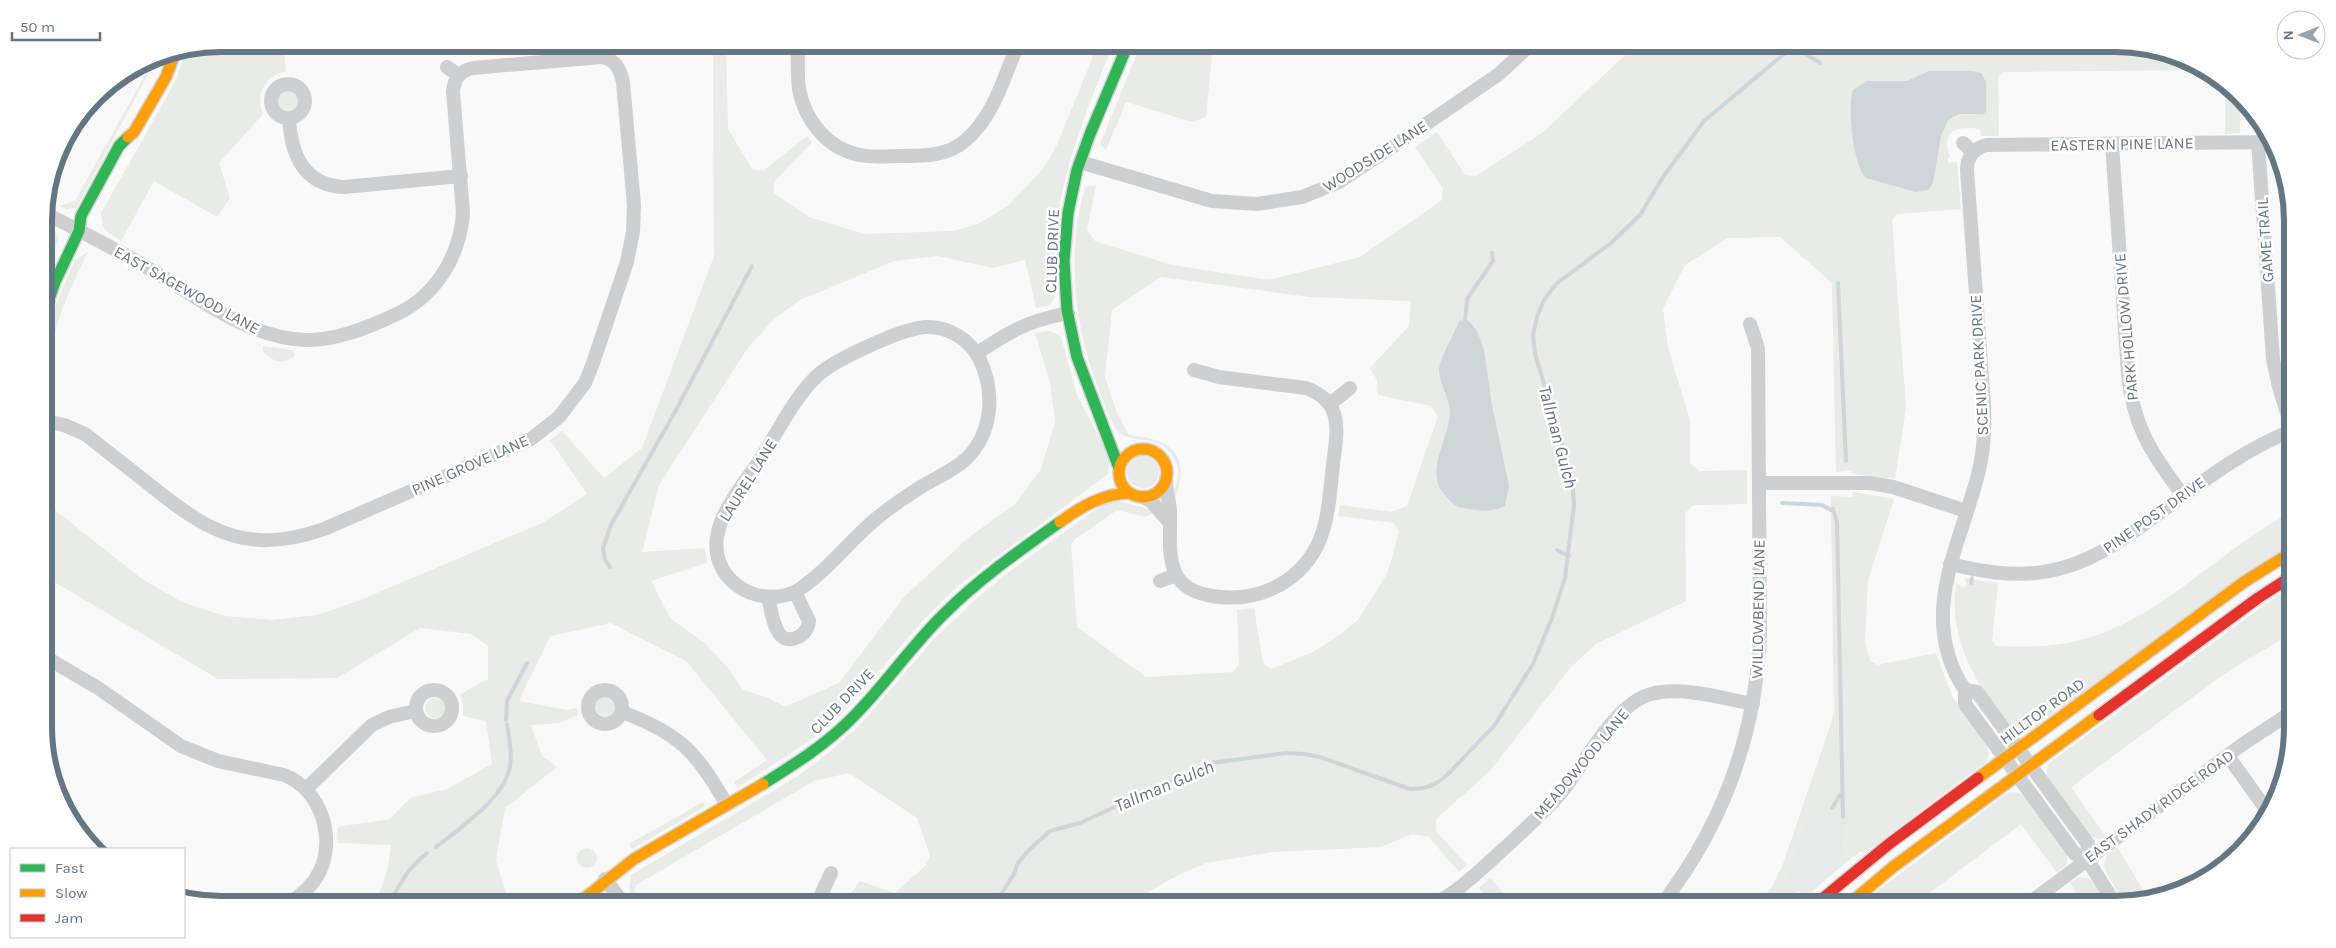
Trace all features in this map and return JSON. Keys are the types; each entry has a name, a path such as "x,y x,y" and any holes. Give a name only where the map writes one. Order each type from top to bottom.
{"street":[{"path":"798,52 799,89 803,103 814,125 828,140 844,150 874,157 927,156 943,153 961,144 979,127 988,113 1015,52"},
{"name":"CLUB DRIVE","path":"1082,507 1087,498 1119,470 1075,354 1064,281 1066,227 1072,189 1080,162 1125,52"},
{"name":"WOODSIDE LANE","path":"1080,162 1218,202 1257,204 1302,197 1339,182 1492,79 1523,52"},
{"name":"PINE GROVE LANE","path":"53,423 64,425 85,434 198,522 225,534 256,540 290,539 324,529 524,443 538,434 565,411 585,383 630,249 633,197 623,82 618,58 578,58 453,71"},
{"path":"53,288 79,231 81,216 119,146 134,132 164,81 173,59"},
{"name":"EAST SAGEWOOD LANE","path":"53,218 255,330 295,340 328,338 350,332 402,311 419,300 440,279 457,247 463,213 453,71"},
{"path":"289,118 291,143 298,159 312,176 326,184 344,187 461,176"},
{"path":"131,151 134,132"},
{"name":"GAME TRAIL","path":"2258,142 2273,359 2284,404"},
{"name":"EASTERN PINE LANE","path":"1968,148 1987,145 2263,142"},
{"name":"PARK HOLLOW DRIVE","path":"2112,144 2128,372 2132,401 2137,421 2148,447 2183,496"},
{"name":"SCENIC PARK DRIVE","path":"1968,148 1967,170 1984,426 1980,463 1950,564 1943,597 1943,628 1950,658 1965,690 1965,704 2005,758"},
{"path":"79,231 92,222"},
{"path":"977,353 1020,326 1043,318 1068,313"},
{"name":"WILLOWBEND LANE","path":"1668,895 1693,860 1714,823 1738,763 1753,704 1759,643 1758,348 1750,324"},
{"name":"LAUREL LANE","path":"930,326 945,328 968,344 977,353 988,382 990,408 986,428 971,454 962,462 879,516 795,592 782,596 768,597 746,592 726,576 717,551 718,531 728,509 808,386 834,364 915,328 930,326"},
{"path":"1106,432 1126,446 1149,449 1159,454 1167,468 1166,495 1170,513 1172,555 1176,575 1184,585 1195,591 1220,597 1239,598 1262,594 1292,577 1305,564 1317,545 1324,523 1337,424 1330,404 1319,394 1306,388 1219,376 1194,370"},
{"path":"1330,404 1350,388"},
{"name":"PINE POST DRIVE","path":"1950,564 1987,572 2018,574 2047,572 2074,565 2113,546 2240,456 2284,434"},
{"path":"1138,449 1126,455 1119,470 1121,484 1130,493 1152,502 1169,522"},
{"path":"1143,497 1160,491 1166,480"},
{"path":"1759,483 1856,482 1878,484 1966,511"},
{"name":"CLUB DRIVE","path":"587,896 634,859 784,772 829,740 866,703 930,629 964,595 995,569 1082,507 1118,493 1130,493"},
{"name":"HILLTOP ROAD","path":"1826,895 1868,860 2005,758 2244,582 2284,557"},
{"path":"1160,581 1176,575"},
{"path":"1860,895 1894,867 2031,765 2258,598 2284,581"},
{"path":"768,597 774,626 778,633 785,638 795,639 806,631 809,621 795,592"},
{"path":"52,662 98,688 181,746 208,758 284,775 293,779 306,790 316,803 324,822 325,853 320,871 313,882 297,896"},
{"path":"1965,690 1977,692 2088,844 2088,859 2110,895"},
{"name":"MEADOWOOD LANE","path":"1446,895 1470,879 1534,820 1560,793 1617,718 1637,701 1650,695 1680,691 1753,704"},
{"path":"306,790 372,725 389,717 415,711"},
{"path":"622,712 660,728 684,745 699,760 727,805"},
{"name":"EAST SHADY RIDGE ROAD","path":"2040,895 2228,756 2284,718"},
{"path":"2228,756 2264,806"},
{"path":"2005,758 2075,854 2088,859"},
{"path":"821,896 832,873"},
{"path":"605,880 618,896"}],"shaded area":[{"path":"221,52 284,52 286,71 272,77 261,93 260,99 263,114 219,163 230,198 217,217 154,181 121,241 108,233 104,228 101,213 173,86 185,57"},
{"path":"713,52 726,52 728,129 753,170 763,171 807,136 812,142 774,182 774,193 809,217 864,234 954,231 978,224 1009,205 1043,169 1057,145 1095,52 1110,52 1088,106 1068,168 1056,231 1054,264 1055,298 1048,306 1036,308 1025,260 993,268 937,256 894,261 800,300 774,319 747,349 659,485 642,552 705,548 707,563 651,581 671,619 705,643 728,668 743,690 766,697 785,707 839,683 904,597 968,538 1015,504 1041,469 1055,422 1050,383 1035,333 1050,331 1061,337 1077,395 1110,458 1108,474 959,585 924,619 846,710 814,738 737,788 734,782 767,760 686,661 611,623 550,636 519,701 567,710 577,708 578,715 559,723 531,725 542,756 557,767 505,808 496,860 506,893 509,896 378,896 387,872 391,845 338,843 337,827 390,819 410,798 447,789 492,764 486,721 463,716 460,694 488,679 488,646 471,634 420,628 337,678 218,679 52,581 52,508 142,579 182,602 225,616 271,620 317,615 358,601 542,523 587,494 550,440 562,431 604,478 642,448 714,256"},
{"path":"1138,52 1212,52 1206,117 1192,122 1126,102 1106,150 1100,144"},
{"path":"1628,52 2115,52 2159,58 2189,70 2003,72 1998,78 1999,136 1981,136 1980,129 1972,128 1958,129 1949,135 1947,140 1950,157 1948,158 1948,163 1957,162 1961,209 1897,214 1892,220 1906,408 1895,479 1853,474 1851,470 1836,472 1832,283 1780,237 1728,238 1685,265 1663,309 1668,348 1690,420 1690,463 1699,471 1747,470 1747,504 1694,505 1685,513 1686,601 1596,644 1570,668 1490,771 1436,819 1436,831 1467,865 1459,872 1429,837 1412,834 1381,847 1273,852 1206,863 1180,874 1142,896 846,896 851,893 860,881 895,893 926,865 930,856 917,818 849,773 814,781 636,885 633,896 629,890 631,875 798,776 827,754 861,724 933,640 975,600 1006,574 1106,502 1118,501 1148,509 1153,513 1146,517 1117,510 1075,539 1071,545 1077,627 1146,677 1233,672 1239,665 1237,610 1254,608 1263,663 1271,669 1311,653 1335,638 1358,620 1388,572 1399,531 1394,523 1338,516 1340,505 1391,512 1407,506 1438,416 1431,406 1378,395 1377,380 1370,368 1409,326 1411,301 1310,297 1161,277 1112,310 1105,377 1117,413 1129,435 1159,441 1173,451 1178,459 1180,468 1180,480 1175,499 1174,491 1178,472 1172,455 1162,445 1151,441 1126,437 1117,430 1108,413 1084,345 1079,319 1075,266 1079,213 1085,187 1096,185 1087,230 1095,241 1172,265 1269,280 1360,257 1442,200 1443,189 1415,147 1437,132 1465,175 1476,176 1542,133"},
{"path":"152,68 76,208 66,209 59,206 75,201 148,70"},
{"path":"1929,71 1973,71 1981,73 1986,82 1986,112 1982,114 1959,114 1948,120 1941,136 1933,183 1928,190 1916,192 1866,178 1861,171 1852,136 1851,98 1853,90 1867,81 1907,81"},
{"path":"288,90 295,93 298,100 295,107 288,110 281,107 278,100 281,93"},
{"path":"2225,93 2240,108 2240,133 2225,134"},
{"path":"53,230 59,238 53,253"},
{"path":"88,252 73,283 53,340 53,311 75,260"},
{"path":"1459,321 1469,321 1477,331 1484,349 1491,400 1509,486 1505,506 1485,511 1456,506 1439,487 1436,477 1439,455 1449,422 1450,412 1439,371 1444,354"},
{"path":"263,346 292,350 295,355 291,359 282,362 274,360 266,355 263,351"},
{"path":"1143,456 1149,457 1154,461 1158,466 1158,478 1154,483 1149,487 1143,488 1137,487 1132,483 1128,478 1127,472 1128,466 1132,461 1137,457"},
{"path":"1853,492 1894,499 1868,580 1865,641 1870,661 1877,665 1936,653 1952,696 1987,745 1989,752 1987,761 1864,854 1861,851 1844,864 1845,822 1805,824 1785,882 1796,891 1796,895 1765,895 1772,887 1783,864 1834,714 1831,496 1852,497"},
{"path":"2284,517 2284,549 2029,731 2018,731 2006,723 1970,667 1959,635 1956,619 1956,585 1957,583 1963,588 1967,584 1964,578 1998,583 1992,641 1997,646 2054,645 2073,642 2104,633 2160,603 2264,528"},
{"path":"2284,591 2284,638 2227,672 2071,787 2106,837 2100,839 2090,836 2048,778 2049,763"},
{"path":"605,696 612,699 615,706 612,713 605,716 598,713 595,706 598,699"},
{"path":"435,698 442,701 445,708 442,715 435,718 428,715 425,708 428,701"},
{"path":"2009,792 2019,793 2026,797 2067,853 2067,864 2057,873 2021,824 1927,895 1872,895"},
{"path":"703,802 706,806 632,849 629,844"},
{"path":"1845,822 1844,864 1808,895 1796,891 1785,882 1805,824"},
{"path":"2117,847 2145,892 2118,895 2103,865 2107,855"},
{"path":"587,848 594,851 597,858 594,865 587,868 580,865 577,858 580,851"},
{"path":"2079,877 2090,879 2101,895 2077,895 2070,882"},
{"path":"1490,878 1505,895 1485,895 1479,888"}],"waterway":[{"name":"Tallman Gulch","path":"1000,896 1014,874 1018,863 1050,831 1080,823 1211,763 1286,753 1304,754 1320,757 1410,789 1421,789 1438,782 1446,776 1494,726 1533,664 1552,618 1565,578 1574,505 1572,477 1535,354 1533,335 1537,317 1544,300 1556,284 1611,243 1640,215 1663,177 1704,121 1786,52"},
{"path":"1803,52 1820,63"},
{"path":"1465,323 1467,299 1493,261 1492,253"},
{"path":"610,567 605,560 603,548 611,525 676,410 752,266"},
{"path":"1838,283 1846,461"},
{"path":"1782,503 1822,505 1833,511"},
{"path":"1833,509 1837,522 1843,817"},
{"path":"1557,550 1569,556"},
{"path":"1971,583 1972,578"},
{"path":"506,720 507,701 527,663"},
{"path":"436,847 478,813 497,793 504,782 511,760 507,724"},
{"path":"1832,808 1840,795"},
{"path":"393,896 409,871 427,853"}],"traffic: fast":[{"path":"1119,468 1077,357 1067,310 1064,261 1068,213 1077,170 1125,52"},
{"path":"53,288 79,231 81,216 119,146 128,137"},
{"path":"763,784 833,736 866,704 909,652 957,601 1000,566 1060,522"}],"traffic: slow":[{"path":"128,137 134,132 166,77 173,59"},
{"path":"1138,449 1148,449 1160,456 1167,468 1167,473 1167,478 1160,490 1148,497 1138,497 1130,493 1123,486 1119,478 1119,468 1123,460 1130,453 1138,449"},
{"path":"1060,522 1092,502 1110,496 1129,493"},
{"path":"1978,778 2244,582 2284,557"},
{"path":"1860,895 1893,867 2099,715"},
{"path":"587,896 634,859 763,784"}],"traffic: jam":[{"path":"2099,715 2258,598 2284,581"},
{"path":"1827,895 1889,844 1978,778"}]}
